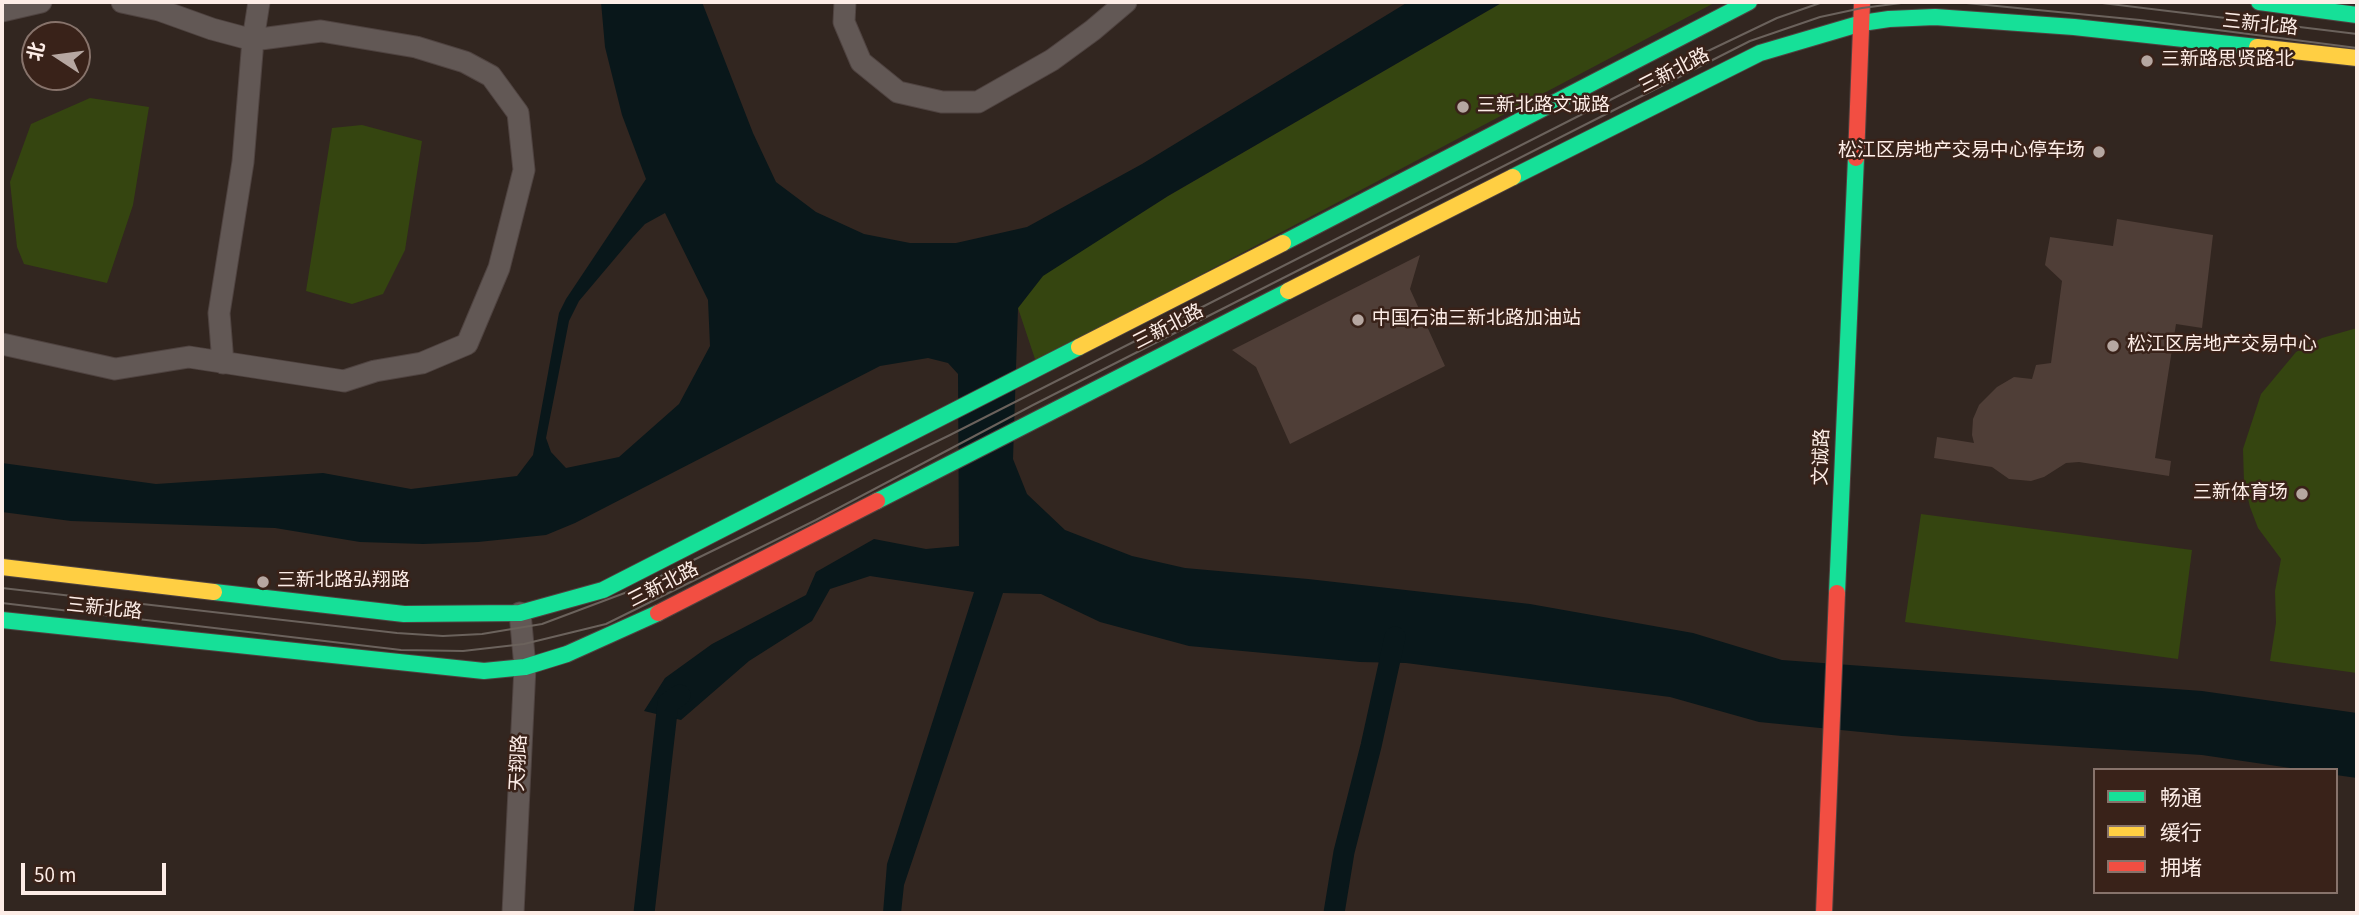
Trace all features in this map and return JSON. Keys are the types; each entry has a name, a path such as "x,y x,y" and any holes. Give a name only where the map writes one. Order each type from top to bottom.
{"main road":[{"name":"三新北路","path":"2,567 404,614 520,612 603,590 1501,132 1749,2"},
{"name":"文诚路","path":"1824,913 1862,2"},
{"name":"三新北路","path":"2259,2 2357,15"},
{"name":"三新北路","path":"2,620 485,671 525,667 567,654 638,623 1448,209 1760,53 1862,23 1935,17 2032,24 2357,58"}],"street":[{"path":"2,11 41,2"},
{"path":"2,344 115,369 189,357 344,381 375,371 422,363 467,344 499,268 524,170 518,113 491,76 465,62 416,47 321,30 253,40 159,10 121,2"},
{"path":"223,363 219,313 243,162 253,40 259,2"},
{"path":"845,2 844,22 861,62 898,92 942,102 978,102 1052,60 1126,2"},
{"name":"天翔路","path":"513,913 525,667 520,612"}],"green space":[{"path":"1503,2 1716,2 1036,362 1018,308 1043,275 1168,196"},
{"path":"90,98 149,107 133,205 107,283 24,264 17,247 10,182 31,124"},
{"path":"362,125 422,141 405,250 383,294 352,304 306,291 332,128"},
{"name":"三新体育场","path":"2357,328 2357,673 2270,661 2276,623 2275,591 2281,559 2258,528 2250,507 2244,482 2243,449 2261,394 2296,352 2322,338"},
{"path":"1921,514 2192,550 2178,659 1905,622"}],"shaded area":[{"path":"601,2 702,2 753,133 776,182 816,212 864,234 910,243 956,243 1027,227 1142,164 1408,2 1503,2 1168,196 1043,276 1018,308 1013,459 1027,494 1065,530 1132,556 1185,568 1530,604 1693,633 1782,660 2202,691 2357,713 2357,778 2338,775 2338,768 2290,768 2202,755 1902,736 1759,722 1670,697 1406,663 1360,662 1189,646 1100,622 1041,594 1003,593 904,885 901,913 883,913 887,864 974,592 870,576 830,589 812,621 749,661 681,720 644,711 665,678 712,644 806,595 816,572 874,539 926,549 959,546 958,374 948,363 928,358 880,366 575,523 546,535 478,542 360,542 275,528 71,521 2,512 2,463 156,484 323,473 411,489 517,476 533,455 559,313 646,179 622,115 605,47","holes":["665,213 708,300 710,346 679,404 619,457 566,468 551,452 546,438 569,321 579,301 633,237 645,224"]}],"building":[{"name":"松江区房地产交易中心","path":"2117,219 2213,235 2202,328 2176,324 2155,458 2171,461 2169,476 2079,462 2066,463 2044,477 2031,481 2009,479 1992,467 1934,458 1937,437 1974,443 1973,419 1979,405 1997,387 2014,377 2032,379 2036,365 2051,363 2062,281 2045,265 2050,237 2113,246"},
{"name":"中国石油三新北路加油站","path":"1420,255 1410,289 1445,366 1290,444 1256,367 1232,350"}],"waterway":[{"path":"1334,913 1344,852 1395,637"},
{"path":"644,913 668,703 680,695"}],"tram line":[{"path":"2,588 397,633 443,636 482,634 542,624 630,591 950,435 1685,62 1777,18 1823,2"},
{"path":"2,603 401,650 463,651 524,644 606,624 816,520 1033,405 1750,41 1820,17 1909,2"},
{"path":"1956,2 2140,20 2357,48"},
{"path":"2094,2 2357,34"}],"traffic: fast":[{"path":"1283,243 1749,2"},
{"path":"2259,2 2357,15"},
{"path":"1513,177 1760,53 1862,23 1935,17 2074,27 2257,47"},
{"path":"1837,593 1856,158"},
{"path":"877,501 1288,291"},
{"path":"214,592 404,614 520,613 603,590 1079,347"},
{"path":"2,620 484,671 525,667 567,654 658,613"}],"traffic: slow":[{"path":"2257,47 2357,58"},
{"path":"1288,291 1513,177"},
{"path":"1079,347 1283,243"},
{"path":"2,567 214,592"}],"traffic: jam":[{"path":"1856,158 1862,3"},
{"path":"658,613 877,501"},
{"path":"1824,913 1837,593"}],"place":[{"name":"三新路思贤路北","path":"2147,61"},
{"name":"三新北路文诚路","path":"1463,107"},
{"name":"松江区房地产交易中心停车场","path":"2099,152"},
{"name":"中国石油三新北路加油站","path":"1358,320"},
{"name":"松江区房地产交易中心","path":"2113,346"},
{"name":"三新体育场","path":"2302,494"},
{"name":"三新北路弘翔路","path":"263,582"}]}
